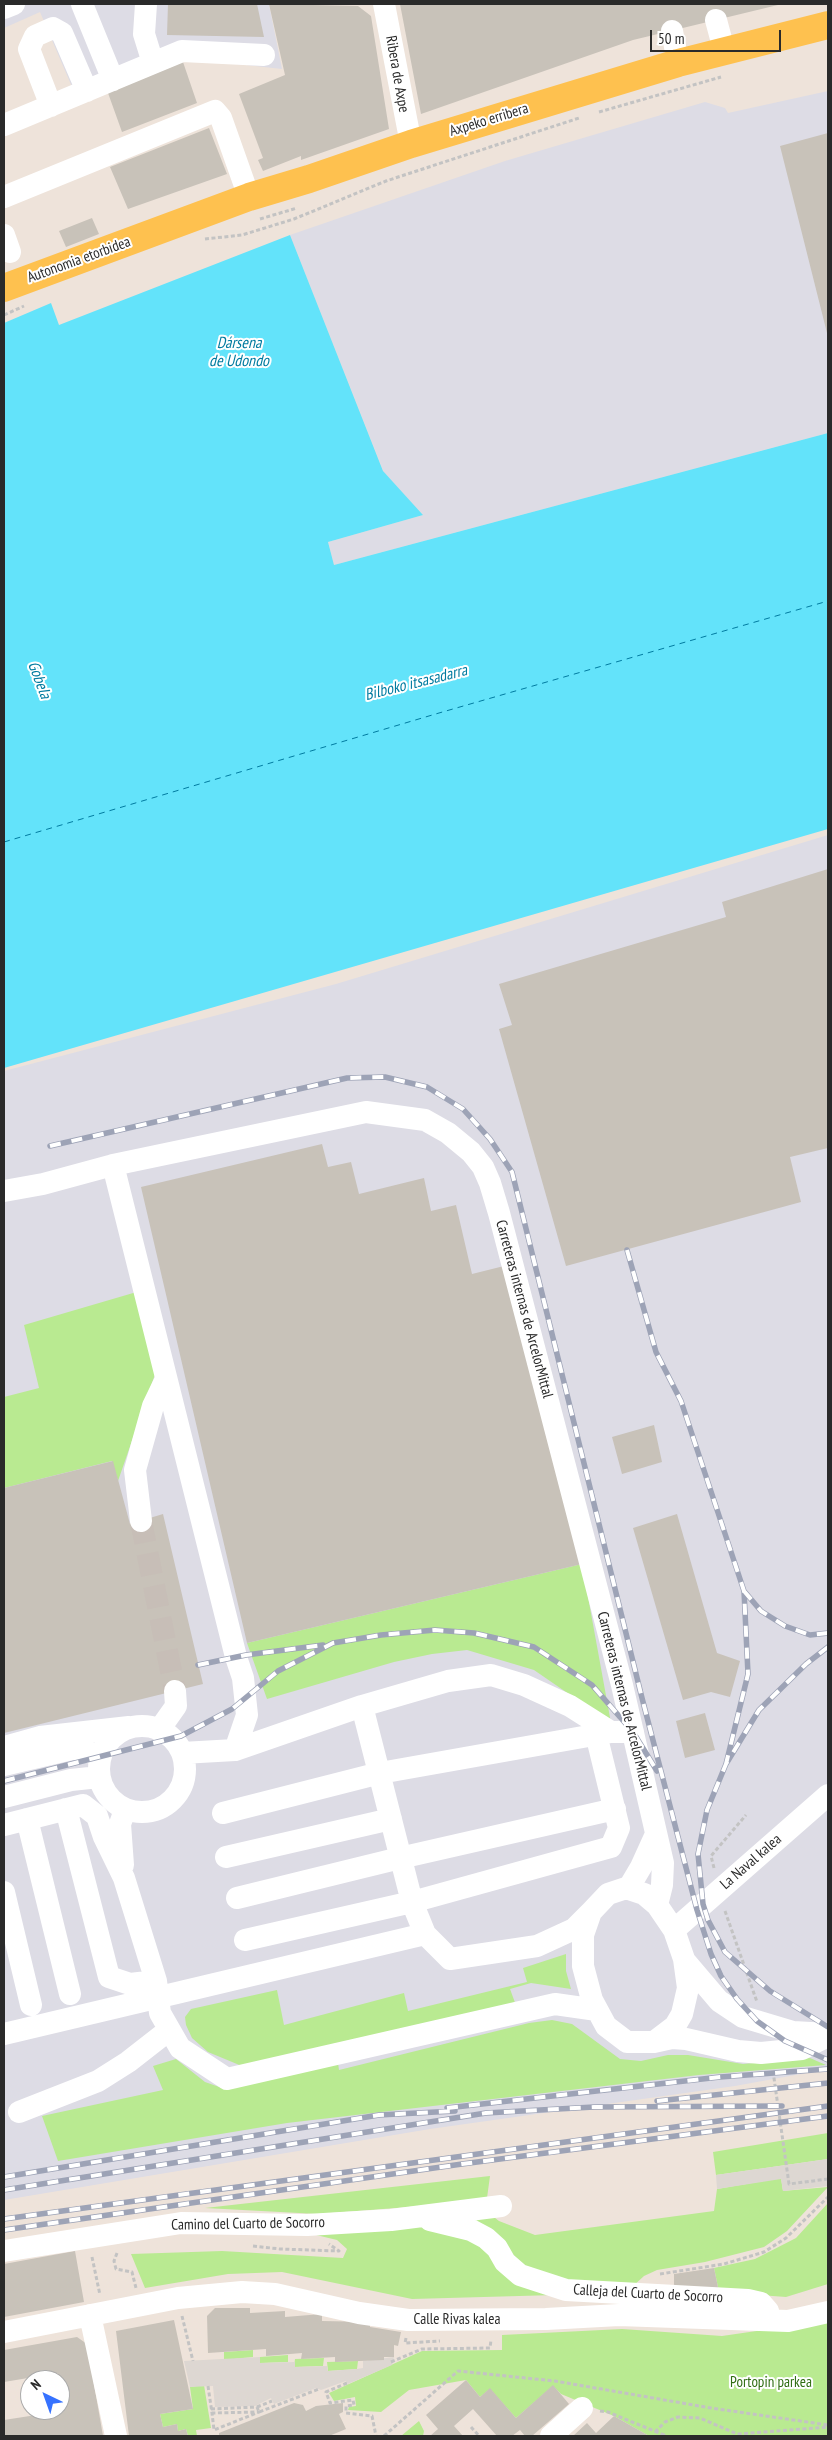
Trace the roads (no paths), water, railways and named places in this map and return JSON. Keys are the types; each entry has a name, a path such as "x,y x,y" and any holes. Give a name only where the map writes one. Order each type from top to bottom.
{"main road":[{"name":"Axpeko erribera","path":"155,233 249,197 309,179 411,144 678,63 723,64 828,25"},
{"name":"Autonomia etorbidea","path":"4,288 155,233"}],"street":[{"path":"4,8 14,4"},
{"path":"82,4 113,80"},
{"path":"146,4 144,34 153,63"},
{"name":"Ribera de Axpe","path":"384,4 411,144"},
{"path":"716,20 723,64"},
{"path":"51,106 29,49 35,36 53,28 62,33 86,91"},
{"path":"672,31 678,63"},
{"path":"4,125 182,50 264,55"},
{"path":"4,197 215,111 222,118 249,197"},
{"name":"Carreteras internas de ArcelorMittal","path":"4,1191 43,1184 113,1165 366,1112 426,1120 448,1133 471,1152 483,1167 499,1213 633,1732 663,1863 662,1885 657,1905"},
{"path":"113,1165 236,1657 244,1678 247,1715 235,1750"},
{"path":"140,1521 134,1470 153,1406 166,1379"},
{"path":"182,1753 235,1750 362,1706 448,1681 491,1675 524,1685 570,1706 604,1733 614,1809 619,1828 611,1847 412,1902 245,1940"},
{"path":"159,1730 176,1706 175,1691"},
{"path":"362,1706 412,1902 425,1934 450,1959 538,1946 574,1929 608,1894 628,1889 644,1894 657,1905 674,1930 684,1960 688,1988 682,2014 674,2026 654,2042"},
{"path":"4,1747 40,1737 148,1726 167,1733 182,1753 185,1772 180,1791 167,1806 150,1812 125,1810 112,1800 101,1774 80,1749 72,1749 4,1765"},
{"path":"4,1810 73,1793 101,1774 111,1739 130,1727"},
{"path":"223,1812 380,1773 604,1733 633,1732"},
{"path":"4,1797 101,1774"},
{"name":"La Naval kalea","path":"674,1930 828,1795"},
{"path":"4,1825 83,1805 97,1816 104,1837 124,1878 157,1990 160,2013 180,2048 226,2078 555,2004 597,2010"},
{"path":"66,1809 109,1977 157,1990"},
{"path":"237,1898 614,1809"},
{"path":"124,1878 120,1824 125,1810"},
{"path":"28,1818 70,1994"},
{"path":"226,1857 391,1819"},
{"path":"628,1889 641,1867 656,1834"},
{"path":"4,1892 31,2005"},
{"path":"591,1912 583,1935 583,1966 592,2000 606,2026 627,2042 654,2042 672,2038 686,2039 738,2052 761,2053 802,2049 828,2035"},
{"path":"4,2034 157,1990 425,1934"},
{"path":"684,1960 719,2001 744,2017 793,2032 828,2035"},
{"path":"19,2112 98,2080 128,2062 169,2030"},
{"name":"Camino del Cuarto de Socorro","path":"4,2251 181,2223 307,2225 418,2216 500,2206"},
{"name":"Calleja del Cuarto de Socorro","path":"418,2216 471,2230 486,2238 497,2248 505,2262 520,2275 566,2290 757,2302 761,2303 768,2312 770,2320"},
{"name":"Calle Rivas kalea","path":"4,2332 36,2328 178,2298 242,2292 275,2294 358,2313 408,2320 619,2315 788,2321 828,2312"},
{"path":"97,2314 116,2436"},
{"path":"551,2436 582,2408"}],"water":[{"path":"290,235 383,471 423,515 328,542 334,565 828,433 828,829 4,1068 4,323 51,303 59,325"}],"tunnel":[{"path":"141,1521 175,1691"}],"railway":[{"path":"50,1146 347,1078 385,1077 427,1087 463,1109 490,1139 512,1172 642,1698 697,1910 711,1954 721,1976 737,1999 757,2021 785,2041 828,2060"},
{"path":"627,1250 656,1352 681,1401 744,1591 748,1674 726,1764"},
{"path":"744,1591 761,1611 785,1626 810,1635 828,1633"},
{"path":"4,1781 181,1736 232,1709 278,1671 333,1643 381,1635 435,1630 474,1633 534,1647 592,1685 633,1732 657,1771"},
{"path":"198,1665 246,1655 323,1645"},
{"path":"828,1647 806,1664 759,1710 726,1764 707,1810 698,1854 703,1904 708,1920 725,1952 770,1991 828,2027"},
{"path":"447,2108 720,2077 828,2069"},
{"path":"657,2101 828,2083"},
{"path":"4,2190 486,2113 594,2107 782,2106"},
{"path":"4,2219 828,2106"},
{"path":"4,2177 379,2115 455,2111"},
{"path":"4,2230 462,2164 828,2116"}],"water label":[{"name":"Dársena de Udondo","path":"239,352"},
{"name":"Gobela","path":"39,680"},
{"name":"Bilboko itsasadarra","path":"416,683"}],"park label":[{"name":"Portopin parkea","path":"771,2383"}]}
